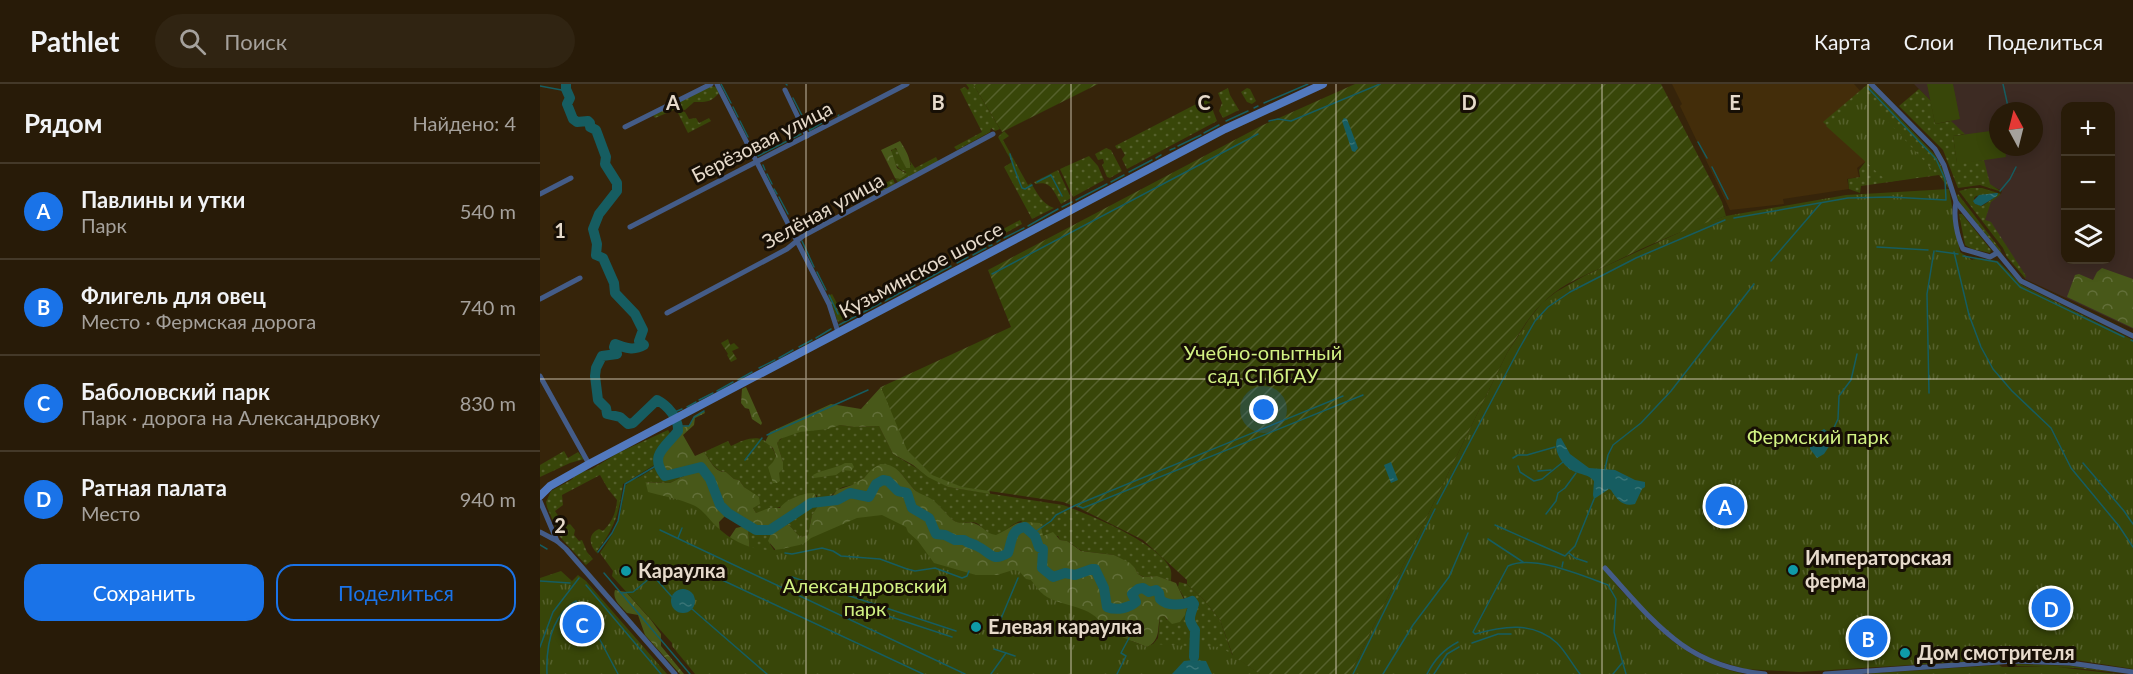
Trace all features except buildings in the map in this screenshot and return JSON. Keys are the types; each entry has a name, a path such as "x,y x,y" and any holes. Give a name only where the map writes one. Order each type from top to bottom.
{"main road":[{"name":"Кузьминское шоссе","path":"540,496 550,486 589,464 838,332 1225,129 1323,84"}],"street":[{"path":"625,126 711,84"},
{"path":"717,84 829,304 838,332"},
{"path":"1871,84 1939,155 1950,179 1956,202 1997,253 2026,284 2133,336"},
{"name":"Берёзовая улица","path":"630,227 904,85"},
{"path":"785,90 807,136"},
{"name":"Зелёная улица","path":"667,313 993,134"},
{"path":"540,194 571,178"},
{"path":"1956,202 1954,210 1963,249 1990,256 1997,253"},
{"path":"540,299 580,278"},
{"path":"540,376 589,464"},
{"path":"540,501 556,541"},
{"path":"540,532 556,541 592,577 675,674"},
{"path":"1605,568 1663,632 1683,647 1719,665 1765,674"},
{"path":"1825,674 2014,661 2078,664 2133,672"}],"shaded area":[{"path":"1672,84 1854,84 1936,174 1888,182 1865,162 1857,168 1859,177 1847,179 1849,189 1783,199 1784,204 1730,210 1680,106 1682,104"},
{"path":"1914,84 2133,84 2133,329 2025,279 2023,272 1985,220 1989,202 2002,191 1990,185 1953,136 1964,135"}],"green space":[{"path":"966,84 973,84 1000,129 995,131 991,128 990,132 957,150 954,147 982,132 960,89 965,87 968,90"},
{"path":"973,84 1098,84 1002,132"},
{"name":"Учебно-опытный сад СПбГАУ","path":"1355,84 1661,84 1722,202 1726,216 1666,238 1584,275 1561,288 1542,304 1525,324 1507,353 1350,674 1260,674 1233,656 1220,620 1187,584 1187,580 1143,540 1063,502 962,487 932,475 907,450 881,387 1011,327 988,270 1263,125"},
{"path":"1868,84 1935,155 1944,171 1949,189 1939,175 1861,186 1860,193 1849,189 1848,179 1860,177 1859,170 1866,161 1823,122"},
{"path":"1927,84 1953,84 1960,119 1935,124"},
{"path":"711,86 716,87 719,93 713,99 694,102 685,110 680,109 689,119 696,118 699,123 709,118 711,121 688,133 676,109 655,118 653,115"},
{"path":"1228,88 1239,110 1223,118 1219,111 1222,103 1218,93"},
{"path":"1247,88 1250,89 1256,101 1252,104 1247,102 1241,92"},
{"path":"1919,89 1931,101 1935,124 1951,121 1965,134 1953,136 1957,163 1984,160 1990,184 2002,192 1980,185 1958,188 1943,150 1899,106"},
{"path":"1863,94 1936,174 1888,182 1826,126"},
{"path":"1208,98 1217,121 1127,169 1122,159 1125,155 1121,148 1117,149 1115,146"},
{"path":"1004,131 1009,136 1003,140 1028,185 1031,183 1043,201 1054,208 1032,219 1004,167 1012,162 998,137"},
{"path":"1989,131 1989,156 2006,157 1957,164 1953,136"},
{"path":"900,141 907,154 910,168 906,168 896,148 891,150 897,168 907,174 900,179 895,178 881,150"},
{"path":"893,148 899,151 906,168 911,165 910,161 915,168 936,157 938,161 899,184 895,178 900,179 906,172 896,165 891,152"},
{"path":"1106,148 1111,150 1122,171 1110,178 1107,177 1102,165 1103,159 1098,160 1095,154"},
{"path":"1089,156 1098,166 1104,180 1073,197 1060,169"},
{"path":"1058,170 1071,198 1061,204 1049,185 1034,182"},
{"path":"893,179 895,184 865,199 863,195"},
{"path":"1982,188 2001,194 1991,202 1985,220 1991,222 2026,276 2025,278 2007,257 2003,248 1959,191","holes":["1996,193 1997,196 1982,206 1975,204 1976,196"]},
{"name":"Фермский парк","path":"1949,189 1960,252 1972,260 1979,258 1998,261 2022,285 2133,340 2133,669 2076,660 2022,658 1799,672 1745,669 1712,659 1677,640 1613,581 1661,632 1685,650 1712,664 1744,674 1350,674 1507,353 1542,303 1584,276 1696,225 1726,216 1846,195"},
{"path":"1958,194 2000,249 2002,254 1959,202"},
{"path":"1959,214 1962,214 1991,250 1990,253 1965,245"},
{"path":"1020,220 1022,224 994,239 992,235"},
{"path":"949,258 951,262 919,279 916,274"},
{"path":"2102,268 2133,279 2133,328 2067,297 2075,275 2079,274 2093,280"},
{"path":"912,277 914,282 883,298 880,293"},
{"path":"832,294 842,313 876,295 878,300 838,322 828,296"},
{"path":"728,339 730,345 734,343 739,348 732,351 737,359 731,362 721,343"},
{"path":"746,387 761,425 752,419 749,409 741,403 742,389"},
{"path":"881,387 908,447 989,488 990,494 948,487 928,477 893,454 879,426 840,425 828,429 800,432 780,439 777,443 783,469 779,473 780,481 773,483 768,467 776,456 773,448 765,442 770,432 831,404 861,409"},
{"path":"704,411 705,413 695,418 694,425 683,435 695,456 704,452 716,468 739,480 744,487 759,497 760,504 753,508 756,513 769,508 780,508 790,499 805,494 814,493 817,499 797,509 775,527 755,528 727,511 702,466 688,466 665,475 659,460 664,449 681,427 689,426 694,417"},
{"path":"840,425 879,426 893,454 948,487 1063,505 1122,530 1163,558 1171,570 1171,581 1156,576 1144,577 1138,574 1135,568 1114,555 1082,551 1067,541 1060,540 1058,536 1043,536 1021,521 1000,534 994,535 988,534 975,523 956,522 936,504 916,491 898,471 880,464 860,481 839,489 826,498 817,499 817,495 756,513 753,508 755,496 739,480 716,468 704,452 728,441 731,446 757,438 768,443 772,448 776,456 774,462 779,473 783,462 777,443 782,438 797,432"},
{"path":"668,430 671,435 659,449 656,464 623,484 615,520 597,551 598,554 591,544 591,537 595,531 599,529 603,531 609,524 615,513 617,500 600,475 562,495 563,505 555,511 565,526 570,524 575,530 574,535 579,541 582,540 593,559 586,565 560,537 546,502 551,491 579,473 592,469 618,453"},
{"path":"564,451 568,458 578,452 584,459 540,477 540,465"},
{"path":"845,463 852,463 854,467 851,471 843,470 836,475 814,478 813,475 817,473"},
{"path":"880,464 887,464 897,469 916,491 933,500 956,522 973,523 996,535 1015,524 1040,523 1043,536 1053,532 1060,540 1067,541 1081,551 1114,555 1130,563 1143,577 1157,576 1176,583 1187,606 1185,615 1180,622 1172,624 1164,616 1160,617 1155,641 1147,647 1132,641 1129,647 1131,655 1122,674 970,674 732,561 730,537 736,528 745,526 748,529 750,554 760,565 810,589 829,593 850,607 863,606 882,618 897,619 899,612 893,604 864,600 854,583 850,583 840,591 822,575 803,573 792,566 780,564 775,549 768,541 771,534 786,525 789,525 800,537 808,535 812,515 818,506 831,498 837,490 864,478","holes":["964,600 968,600 972,605 982,605 988,610 996,645 963,642 948,634 947,625 954,610"]},
{"path":"656,467 665,479 698,469 670,483 647,482 625,486"},
{"path":"698,469 710,482 726,515 719,522 720,532 609,541 620,517 624,491 640,482 670,483"},
{"name":"Александровский парк","path":"644,476 648,492 693,505 724,533 740,543 758,549 777,550 799,545 857,518 882,515 906,527 934,563 976,575 997,575 1013,570 1019,571 1026,579 1031,580 1044,595 1085,610 1092,614 1103,627 1122,637 1147,647 1153,644 1188,646 1188,656 1201,656 1201,646 1221,647 1260,674 695,674 672,643 612,576 613,571 600,553 618,521 625,486 632,480"},
{"path":"823,502 812,515 808,535 800,537 789,525 784,526 771,534 770,544 776,553 750,554 748,529 768,532 813,505"},
{"path":"561,571 572,581 578,575 586,581 667,674 540,674 540,578"},
{"path":"1179,582 1187,584 1220,620 1233,657 1260,674 1208,656 1199,656 1122,674 1131,655 1153,644 1158,638 1160,617 1164,616 1167,620 1187,603 1178,587"},
{"path":"615,590 626,592 651,620 661,634 661,646 684,674 680,674 645,635 638,615 627,613 620,605 614,594"},
{"path":"2016,664 2072,666 2128,674 2076,668 2017,666"},
{"path":"1999,665 2002,667 2057,667 2118,674 1862,674"}],"water":[{"path":"1344,118 1347,119 1358,148 1355,152 1352,151 1342,121"},
{"path":"1998,193 1981,206 1973,201 1979,195"},
{"path":"1824,429 1831,434 1832,442 1824,454 1817,458 1810,449 1810,444 1817,433"},
{"path":"1561,438 1570,454 1589,468 1615,470 1635,480 1645,482 1645,487 1635,504 1621,502 1609,489 1594,499 1594,481 1569,468 1559,457 1556,444 1557,439"},
{"path":"1391,462 1398,480 1391,483 1384,465"},
{"path":"683,589 688,590 694,596 694,606 688,612 683,613 678,612 672,606 671,601 672,596 678,590"},
{"path":"1184,661 1206,661 1212,674 1172,674"}],"waterway":[{"path":"566,84 570,98 567,104 573,119 577,122 588,121 590,127 596,130 606,157 605,164 617,183 617,191 599,214 593,229 597,244 596,255 603,258 614,283 615,293 635,314 643,330 639,341 644,345 626,348 615,344 617,354 602,356 595,376 598,400 606,408 607,414 620,417 628,424 633,423 657,400 665,405 678,426 678,431 658,457 660,469 665,476 701,467 710,479 720,505 728,513 756,530 770,530 811,503 837,500 850,493 869,497 876,484 883,480 888,481 898,491 907,493 912,508 929,518 936,534 955,540 964,540 982,548 994,557 1008,553 1015,533 1025,527 1035,536 1039,547 1043,549 1042,568 1053,577 1065,573 1075,575 1095,569 1104,588 1107,607 1119,609 1130,606 1136,602 1132,594 1143,588 1149,592 1156,590 1163,602 1185,604 1192,601 1194,604 1190,618 1195,630 1194,657"},
{"path":"721,84 731,103"},
{"path":"1264,103 1308,84"},
{"path":"1269,121 1278,119 1291,121 1380,84"},
{"path":"2003,84 2007,102"},
{"path":"540,86 567,91"},
{"path":"1734,218 1848,198 1890,197 1946,200 1945,179 1936,159 1868,88"},
{"path":"793,98 810,131"},
{"path":"1254,108 1258,106"},
{"path":"733,107 738,117"},
{"path":"1226,121 1248,111"},
{"path":"740,121 748,137"},
{"path":"810,130 822,123"},
{"path":"1204,133 1219,125"},
{"path":"758,156 801,134"},
{"path":"992,274 1258,134"},
{"path":"1178,146 1201,135"},
{"path":"1698,142 1707,158"},
{"path":"752,144 757,155"},
{"path":"1170,150 1175,148"},
{"path":"1010,154 1022,188 1025,189 1032,185"},
{"path":"1156,158 1161,155"},
{"path":"1129,172 1152,160"},
{"path":"763,165 765,170"},
{"path":"1712,167 1728,199"},
{"path":"2000,191 2016,167"},
{"path":"767,174 772,184"},
{"path":"1037,182 1051,175 1062,196"},
{"path":"1111,182 1124,175"},
{"path":"1076,200 1107,184"},
{"path":"774,189 777,194"},
{"path":"779,197 788,214"},
{"path":"1062,207 1072,202"},
{"path":"1771,261 1821,203"},
{"path":"1028,226 1058,209"},
{"path":"1437,504 1519,349 1535,321 1548,307 1570,292 1636,258 1725,220"},
{"path":"1004,238 1024,228"},
{"path":"802,241 814,267"},
{"path":"1877,247 1928,250"},
{"path":"973,255 986,248"},
{"path":"1929,393 1927,294 1934,251"},
{"path":"1936,251 1958,254"},
{"path":"1954,252 1969,315 1981,347 1993,369 2012,391 2051,428 2071,468 2119,526 2133,547"},
{"path":"1963,256 1997,262 2020,287 2124,337"},
{"path":"957,263 968,257"},
{"path":"921,282 951,266"},
{"path":"817,272 826,290"},
{"path":"1605,469 1613,445 1641,423 1671,391 1754,284"},
{"path":"885,301 915,285"},
{"path":"829,295 838,314"},
{"path":"839,325 881,303"},
{"path":"816,338 831,329"},
{"path":"799,347 812,340"},
{"path":"779,358 793,350"},
{"path":"1831,434 1838,419 1839,396 1851,380 1857,354"},
{"path":"759,368 775,360"},
{"path":"738,380 752,372"},
{"path":"717,391 733,382"},
{"path":"767,435 868,390"},
{"path":"699,400 713,393"},
{"path":"1078,506 1083,508 1363,395"},
{"path":"1032,534 1056,515 1076,505 1343,396"},
{"path":"687,407 696,402"},
{"path":"672,413 682,409"},
{"path":"679,426 689,426 694,417 704,411"},
{"path":"745,460 762,438"},
{"path":"1513,458 1555,447"},
{"path":"1518,466 1520,472 1534,481 1542,479 1563,462"},
{"path":"2083,463 2133,524"},
{"path":"598,552 618,521 625,484 659,464"},
{"path":"1538,471 1551,470"},
{"path":"1546,514 1556,501 1558,493 1565,488 1576,473"},
{"path":"1495,525 1565,556 1575,546 1594,499"},
{"path":"1353,674 1435,509"},
{"path":"678,538 682,528"},
{"path":"660,530 965,674"},
{"path":"1383,674 1413,625 1449,577 1468,533"},
{"path":"1488,539 1523,562"},
{"path":"540,545 547,549"},
{"path":"785,553 792,554 822,548 841,556 880,559 915,571 935,568 962,578 967,576 969,571"},
{"path":"1569,553 1587,562"},
{"path":"1562,567 1563,562"},
{"path":"1580,674 1557,643 1538,631 1518,627 1475,634 1473,632 1508,566 1518,563 1544,564 1608,585 1616,599 1614,632 1626,674"},
{"path":"621,593 633,592 655,574 705,572 923,674"},
{"path":"604,573 690,674"},
{"path":"792,577 956,631"},
{"path":"540,647 553,612 579,578"},
{"path":"652,578 656,579 672,597"},
{"path":"1000,621 1018,578"},
{"path":"540,581 570,583"},
{"path":"586,585 661,674"},
{"path":"547,674 552,633 561,615 576,601 589,619 618,674"},
{"path":"849,619 855,605 952,637"},
{"path":"692,609 767,674"},
{"path":"1472,643 1498,634 1511,634"},
{"path":"1117,674 1126,656 1121,653 1129,638"},
{"path":"1427,674 1440,655 1458,642"},
{"path":"1434,674 1447,654 1459,647"},
{"path":"994,649 1015,656"},
{"path":"991,674 1006,653"},
{"path":"1613,674 1622,663"}],"place":[{"name":"Павлины и утки","path":"1725,506"},
{"name":"Императорская ферма","path":"1793,570"},
{"name":"Караулка","path":"626,571"},
{"name":"Ратная палата","path":"2051,608"},
{"name":"Баболовский парк","path":"582,624"},
{"name":"Елевая караулка","path":"976,627"},
{"name":"Флигель для овец","path":"1868,638"},
{"name":"Дом смотрителя","path":"1905,653"}]}
